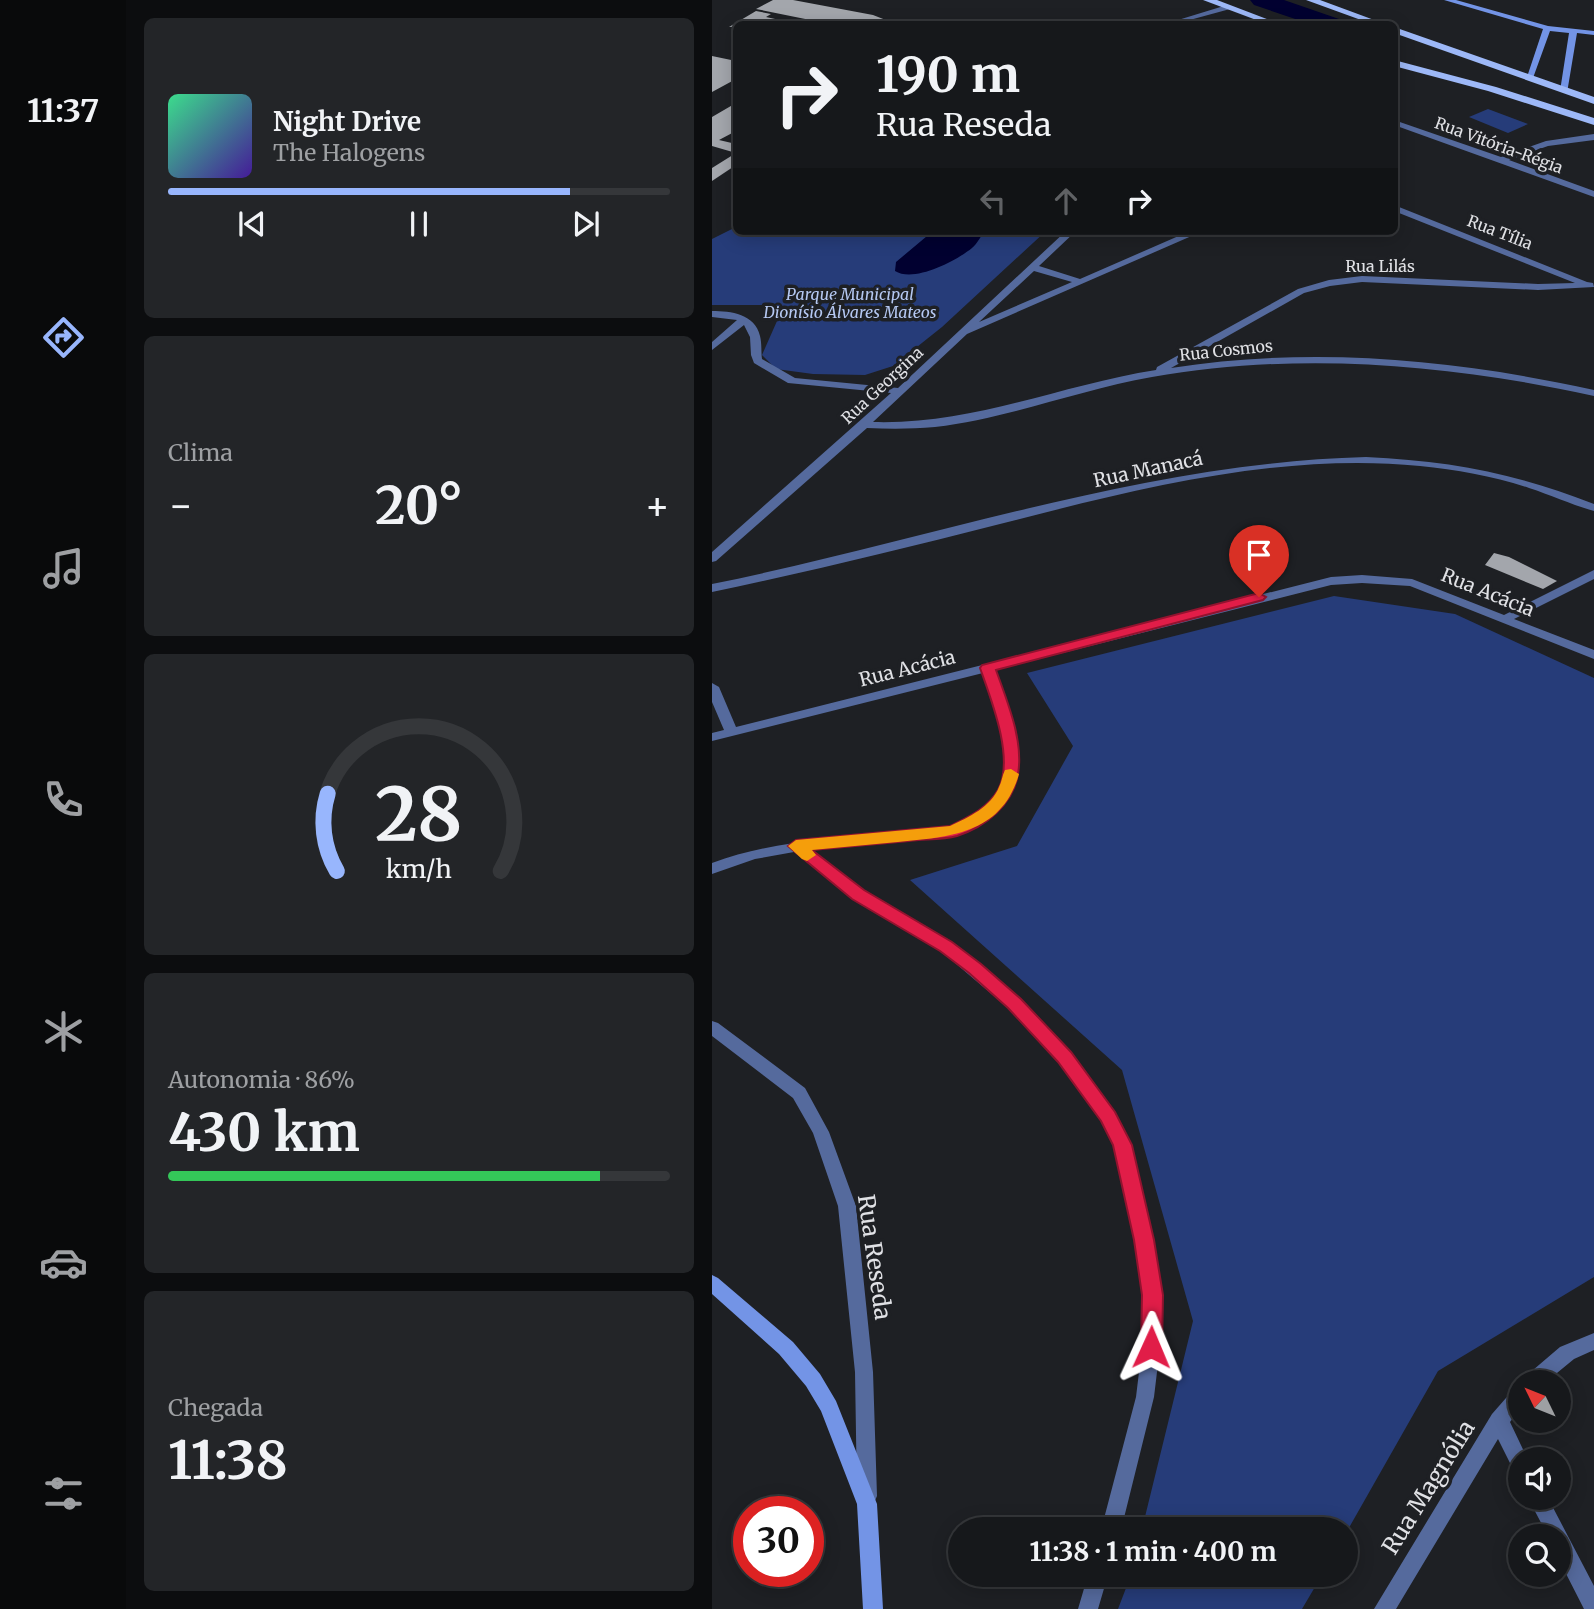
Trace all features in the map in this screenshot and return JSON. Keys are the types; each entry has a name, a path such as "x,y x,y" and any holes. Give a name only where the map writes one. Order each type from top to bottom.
{"main road":[{"path":"1208,0 1265,21"},
{"path":"1311,0 1371,21"},
{"path":"1398,33 1594,101"},
{"path":"1398,64 1515,96 1594,122"},
{"path":"1515,96 1547,100 1564,91"}],"street":[{"path":"1448,0 1547,28 1594,33"},
{"path":"1179,21 1227,7"},
{"path":"1529,78 1547,28"},
{"path":"1564,91 1573,32"},
{"name":"Rua Vitória-Régia","path":"1398,123 1594,194"},
{"path":"1499,161 1546,144 1594,137"},
{"name":"Rua Tília","path":"1398,210 1592,285"},
{"name":"Rua Georgina","path":"712,558 864,425 1067,235"},
{"path":"960,334 1189,235"},
{"path":"1032,267 1081,282"},
{"name":"Rua Lilás","path":"1151,374 1301,291 1329,284 1362,279 1537,287 1592,285"},
{"path":"995,301 1034,304"},
{"path":"712,314 726,313 744,320 755,337 755,355 758,361 792,381 899,391"},
{"path":"712,347 744,320"},
{"name":"Rua Cosmos","path":"864,425 928,425 1151,374 1256,361 1368,360 1459,368 1536,379 1594,393"},
{"name":"Rua Manacá","path":"712,588 1131,489 1296,461 1396,462 1471,470 1523,481 1594,508"},
{"path":"1505,619 1594,574"},
{"name":"Rua Acácia","path":"712,737 1331,581 1362,579 1412,583 1594,655"},
{"path":"712,869 740,858 796,846 953,831 979,819 995,806 1007,789 1011,773 1010,750 1001,706 988,668"},
{"path":"712,687 732,732"},
{"path":"796,846 858,894 946,947 1014,1004 1064,1057 1109,1117 1122,1145 1144,1240 1153,1295 1145,1397 1114,1517"},
{"name":"Rua Reseda","path":"712,1027 799,1093 821,1132 847,1206 864,1372 867,1504"},
{"path":"712,1283 762,1324 813,1380 829,1407 867,1504 873,1609"},
{"path":"1547,1370 1567,1353 1594,1340"},
{"name":"Rua Magnólia","path":"1383,1609 1499,1420 1508,1410"},
{"path":"1499,1420 1512,1447"},
{"path":"1571,1563 1594,1608"},
{"path":"1088,1609 1094,1587"}],"green space":[{"path":"1488,109 1528,124 1508,133 1469,117"},
{"name":"Parque Municipal Dionísio Álvares Mateos","path":"733,228 733,235 1042,235 942,327 893,366 865,375 813,374 776,369 762,355 777,321 765,305 712,305 712,239"},
{"path":"1334,596 1455,614 1594,678 1594,1277 1438,1371 1355,1517 1145,1517 1193,1321 1122,1070 910,880 1017,846 1073,746 1027,673"},
{"path":"1126,1587 1315,1587 1302,1609 1118,1609"}],"shaded area":[{"path":"928,235 983,235 972,248 935,269 903,274 895,271 896,262"}],"building":[{"path":"773,0 793,0 873,15 888,21 815,21 756,9"},
{"path":"756,11 771,14 766,17 784,21 739,21"},
{"path":"712,56 733,60 733,81 712,92"},
{"path":"733,105 733,133 719,140 733,143 733,152 712,146 712,117"},
{"path":"733,155 733,167 712,181 712,168"},
{"path":"1494,553 1509,557 1557,581 1543,589 1485,565"}],"waterway":[{"path":"1262,0 1322,21"}],"slow traffic":[{"path":"807,855 796,846 953,831 979,819 995,806 1007,789 1011,774"}],"route":[{"path":"1151,1347 1153,1295 1144,1240 1122,1145 1109,1117 1064,1057 1014,1004 975,969 946,947 858,894 796,846 953,831 979,819 995,806 1007,789 1011,773 1010,750 1001,706 988,668 1259,597"}]}
